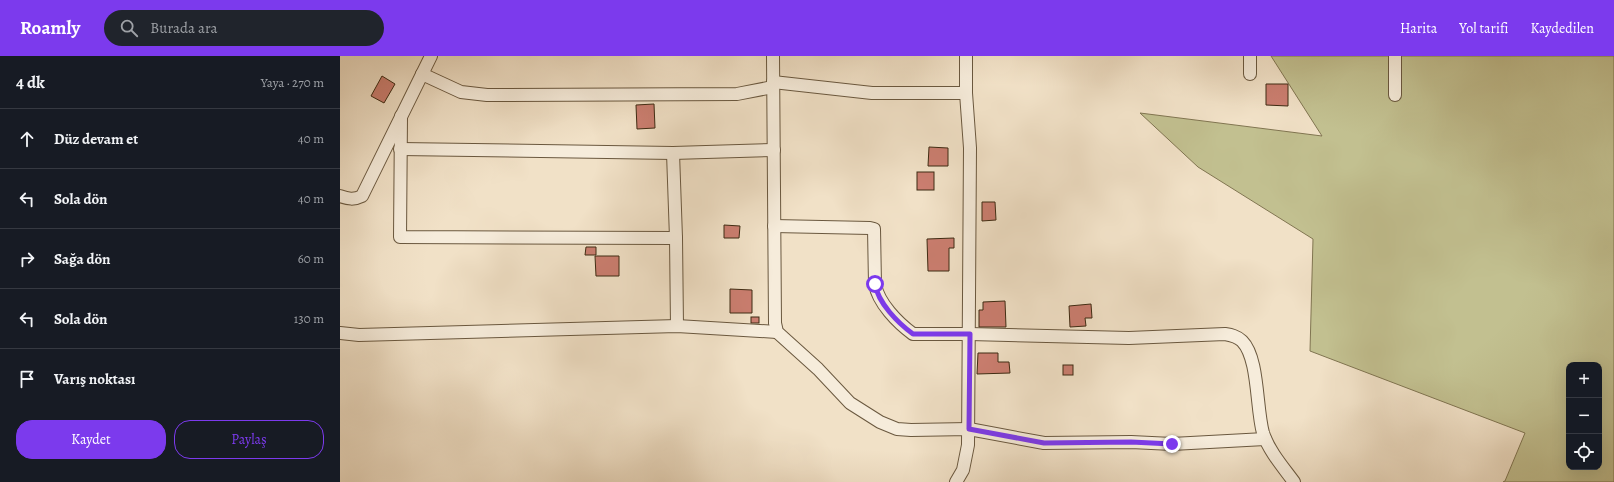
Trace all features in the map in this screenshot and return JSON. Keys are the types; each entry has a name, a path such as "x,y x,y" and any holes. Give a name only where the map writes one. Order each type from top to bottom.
{"street":[{"path":"340,196 348,199 357,199 362,196 431,56"},
{"path":"773,56 775,323 777,332 818,369 850,403 880,422 897,429 969,429 1044,443 1131,442 1172,444 1266,439"},
{"path":"956,482 963,470 966,458 969,429 970,148 966,93 966,56"},
{"path":"1250,56 1250,74"},
{"path":"1395,56 1396,95"},
{"path":"422,74 461,92 487,95 737,94 773,85 872,93 966,93"},
{"path":"402,116 400,149 400,237 676,238"},
{"path":"400,149 672,153 774,150"},
{"path":"672,153 676,238 677,326"},
{"path":"774,226 874,229 876,293 882,303 913,334 1129,338 1225,334 1234,336 1242,340 1253,363 1259,413 1266,439 1294,482"},
{"path":"340,333 359,335 677,326 777,332"}],"shaded area":[{"path":"1271,56 1614,56 1614,482 1503,482 1505,481 1525,433 1310,351 1313,239 1198,167 1140,113 1322,136"}],"building":[{"path":"382,76 395,84 384,103 371,96"},
{"path":"1266,84 1288,84 1288,106 1266,105"},
{"path":"654,104 655,128 637,129 636,105"},
{"path":"929,147 948,148 948,166 928,166"},
{"path":"917,172 934,172 934,190 917,190"},
{"path":"982,202 995,202 996,220 982,221"},
{"path":"724,225 740,226 739,238 724,238"},
{"path":"954,238 954,248 949,248 949,271 928,271 927,239"},
{"path":"586,247 596,247 596,255 585,255"},
{"path":"595,256 619,256 619,276 596,276"},
{"path":"730,289 752,290 752,313 730,313"},
{"path":"1005,301 1006,327 979,327 979,310 983,310 983,302"},
{"path":"1091,304 1092,318 1085,318 1086,326 1070,327 1069,306"},
{"path":"751,317 759,317 759,323 751,323"},
{"path":"978,353 998,353 998,362 1009,362 1010,373 977,374"},
{"path":"1063,365 1073,365 1073,375 1063,375"}],"route":[{"path":"875,284 876,293 882,303 913,334 970,334 969,429 1044,443 1131,442 1172,444"}]}
